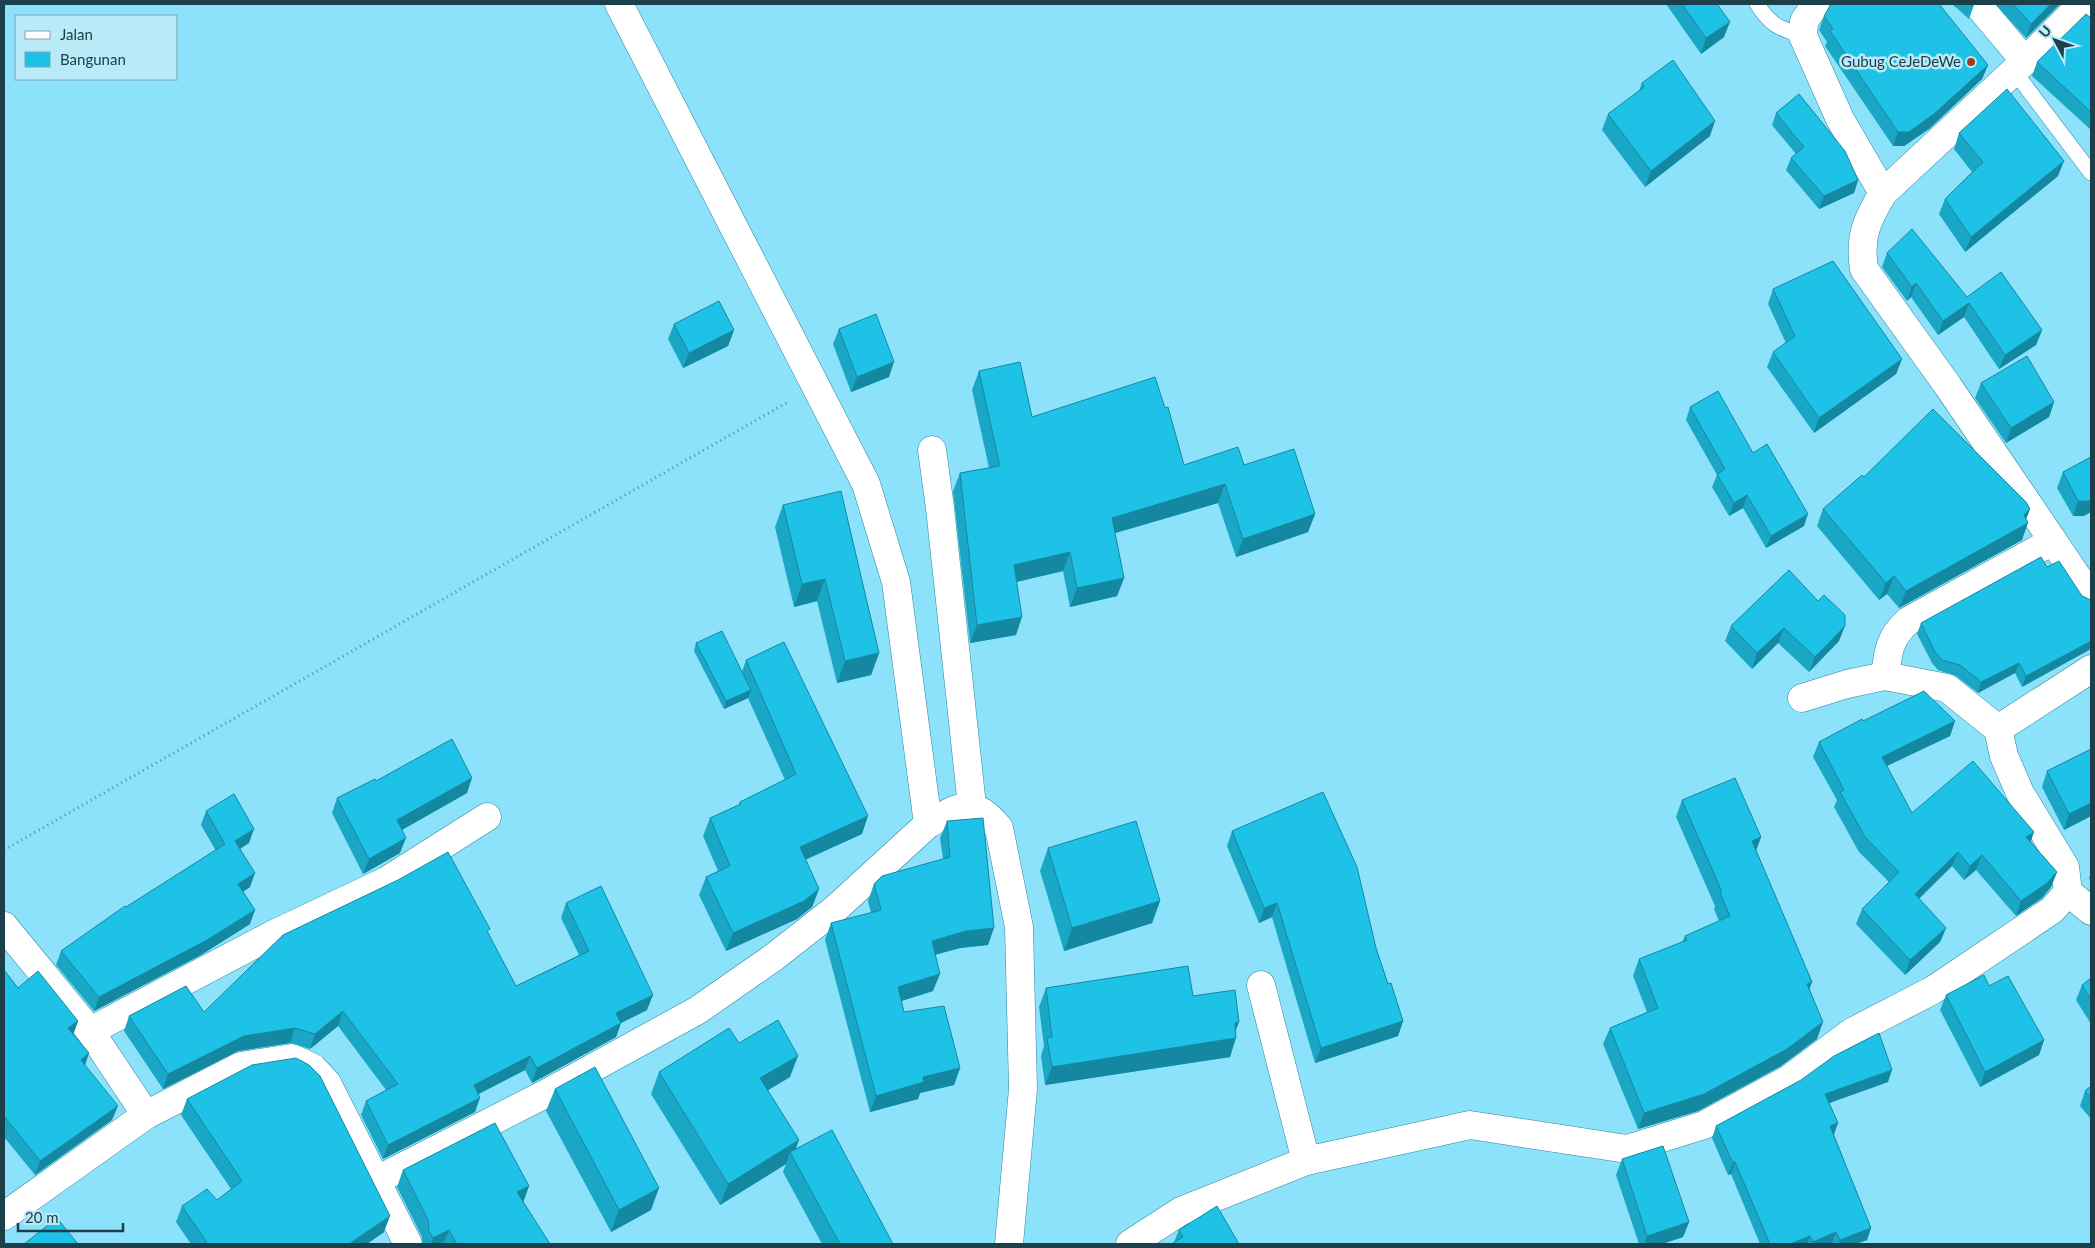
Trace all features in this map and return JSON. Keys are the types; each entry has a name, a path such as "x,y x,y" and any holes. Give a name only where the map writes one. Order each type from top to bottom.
{"street":[{"path":"620,4 866,484 896,582 928,824"},
{"path":"1816,4 1804,21 1803,36 1840,119 1883,193"},
{"path":"1977,4 2020,66"},
{"path":"2082,4 2020,66 1883,193 1864,231 1861,247 1864,268 2091,598"},
{"path":"932,450 972,806"},
{"path":"1885,676 1888,649 1896,632 1908,622 2053,541"},
{"path":"1998,729 2091,669"},
{"path":"1802,698 1847,684 1885,676 1947,688 1998,729 2004,756 2020,793 2066,867 2068,892 2091,911"},
{"path":"377,1180 547,1093 698,1010 774,957 834,910 928,824 954,810 972,806 988,815 999,828 1019,927 1023,1089 1009,1244"},
{"path":"90,1031 272,935 386,881 486,817"},
{"path":"1130,1244 1181,1211 1306,1162 1470,1125 1626,1149 1704,1125 1789,1079 1852,1032 1933,990 2052,910 2068,892"},
{"path":"4,926 90,1031 146,1115"},
{"path":"1261,985 1306,1162"},
{"path":"4,1216 146,1115 241,1066 292,1058 313,1068 327,1083 408,1244"}],"lane":[{"path":"1757,4 1766,19 1776,27 1803,36"},
{"path":"2020,66 2091,173"}],"path":[{"path":"4,850 817,386"}],"building":[{"path":"1682,4 1717,4 1730,22 1706,38"},
{"path":"1831,4 1939,4 1988,65 1934,114 1909,132 1898,132 1830,31 1833,29 1824,16"},
{"path":"2013,4 2051,4 2031,24"},
{"path":"2086,14 2091,18 2091,112 2037,62"},
{"path":"1673,60 1715,121 1651,171 1608,114 1644,87 1642,83"},
{"path":"2007,89 2064,161 1971,237 1945,199 1983,162 1959,133"},
{"path":"1799,94 1845,151 1858,180 1824,196 1791,158 1804,147 1776,113"},
{"path":"1912,229 1967,297 2001,272 2042,330 2005,355 1969,303 1943,321 1916,283 1912,287 1887,253"},
{"path":"1833,261 1902,359 1819,418 1773,352 1795,336 1773,289"},
{"path":"719,301 734,330 689,353 674,324"},
{"path":"876,314 894,362 857,377 839,329"},
{"path":"2027,356 2054,402 2011,428 1981,383"},
{"path":"1020,362 1032,417 1155,377 1165,408 1168,407 1184,465 1238,447 1244,465 1294,449 1315,514 1243,539 1225,484 1112,518 1124,578 1077,588 1070,552 1014,565 1022,617 977,625 960,473 999,466 979,371"},
{"path":"1718,391 1753,453 1767,444 1808,514 1771,536 1747,495 1734,503 1717,474 1725,469 1690,407"},
{"path":"1933,409 2026,502 2030,509 2024,515 2028,523 1906,591 1894,576 1886,583 1823,509 1862,475 1864,477"},
{"path":"2091,457 2091,500 2078,501 2063,472"},
{"path":"841,491 879,653 845,661 825,579 802,584 783,505"},
{"path":"2041,557 2047,567 2059,561 2082,596 2091,600 2091,641 2026,676 2019,663 1981,682 1960,665 1942,660 1935,652 1921,623"},
{"path":"1789,570 1818,601 1824,595 1845,615 1845,626 1815,657 1784,628 1757,653 1731,626"},
{"path":"722,631 751,690 726,701 696,643"},
{"path":"784,642 868,816 800,847 819,889 804,901 733,933 706,877 730,866 710,818 741,804 740,802 796,774 746,660"},
{"path":"1924,691 1955,721 1882,757 1912,813 1973,761 2034,832 2026,837 2057,872 2047,883 2021,901 1982,855 1970,866 1958,852 1915,894 1946,928 1910,960 1862,909 1899,872 1865,837 1840,792 1844,790 1819,742 1862,719 1863,721"},
{"path":"452,739 472,778 397,820 406,838 369,859 337,798 375,779 376,781"},
{"path":"2091,749 2091,803 2069,814 2047,771"},
{"path":"1735,778 1761,837 1752,841 1812,982 1807,984 1823,1022 1787,1049 1704,1094 1644,1113 1610,1028 1658,1008 1639,959 1687,940 1685,936 1730,916 1720,893 1722,892 1682,800"},
{"path":"1323,792 1357,867 1376,948 1388,984 1391,983 1403,1021 1321,1048 1277,903 1264,908 1232,831"},
{"path":"234,794 254,829 235,841 255,873 238,884 255,910 207,940 99,997 61,951 125,906 225,844 206,811"},
{"path":"983,818 994,928 966,931 932,941 940,974 898,987 904,1012 944,1006 960,1068 923,1077 924,1082 876,1096 831,923 881,910 874,884 882,876 950,857 947,821"},
{"path":"1136,821 1160,901 1072,928 1048,848"},
{"path":"448,852 490,929 487,931 516,986 589,951 566,903 601,886 653,995 616,1013 621,1023 537,1068 530,1056 474,1085 480,1098 388,1145 366,1101 398,1084 343,1011 315,1034 295,1028 244,1036 168,1074 129,1016 186,986 204,1012 283,935 398,880"},
{"path":"1188,966 1193,996 1235,990 1239,1022 1235,1023 1236,1038 1052,1067 1047,1038 1052,1037 1046,988"},
{"path":"4,970 18,988 38,971 78,1021 68,1028 89,1053 81,1060 118,1106 40,1161 4,1116"},
{"path":"1984,975 1989,986 2008,976 2044,1040 1985,1072 1946,995"},
{"path":"2091,978 2091,1000 2082,985"},
{"path":"778,1020 798,1056 760,1078 799,1140 728,1184 659,1072 729,1028 739,1043"},
{"path":"1879,1033 1892,1070 1825,1094 1838,1123 1830,1126 1871,1228 1840,1240 1836,1232 1813,1242 1810,1236 1790,1244 1770,1244 1735,1162 1733,1163 1716,1126 1801,1080 1834,1056"},
{"path":"296,1058 309,1065 320,1076 390,1216 349,1244 208,1244 182,1206 207,1189 217,1200 242,1181 187,1099 252,1065"},
{"path":"595,1067 659,1188 619,1210 555,1089"},
{"path":"2091,1086 2091,1098 2085,1091"},
{"path":"495,1123 529,1186 517,1192 550,1244 457,1244 449,1230 433,1238 429,1231 428,1220 403,1170"},
{"path":"832,1130 893,1244 840,1244 790,1152"},
{"path":"1663,1146 1689,1222 1647,1236 1622,1159"},
{"path":"1217,1206 1239,1244 1171,1244 1183,1237 1179,1230"},
{"path":"57,1218 78,1244 24,1244"}],"place":[{"name":"Gubug CeJeDeWe","path":"1971,62"}]}
